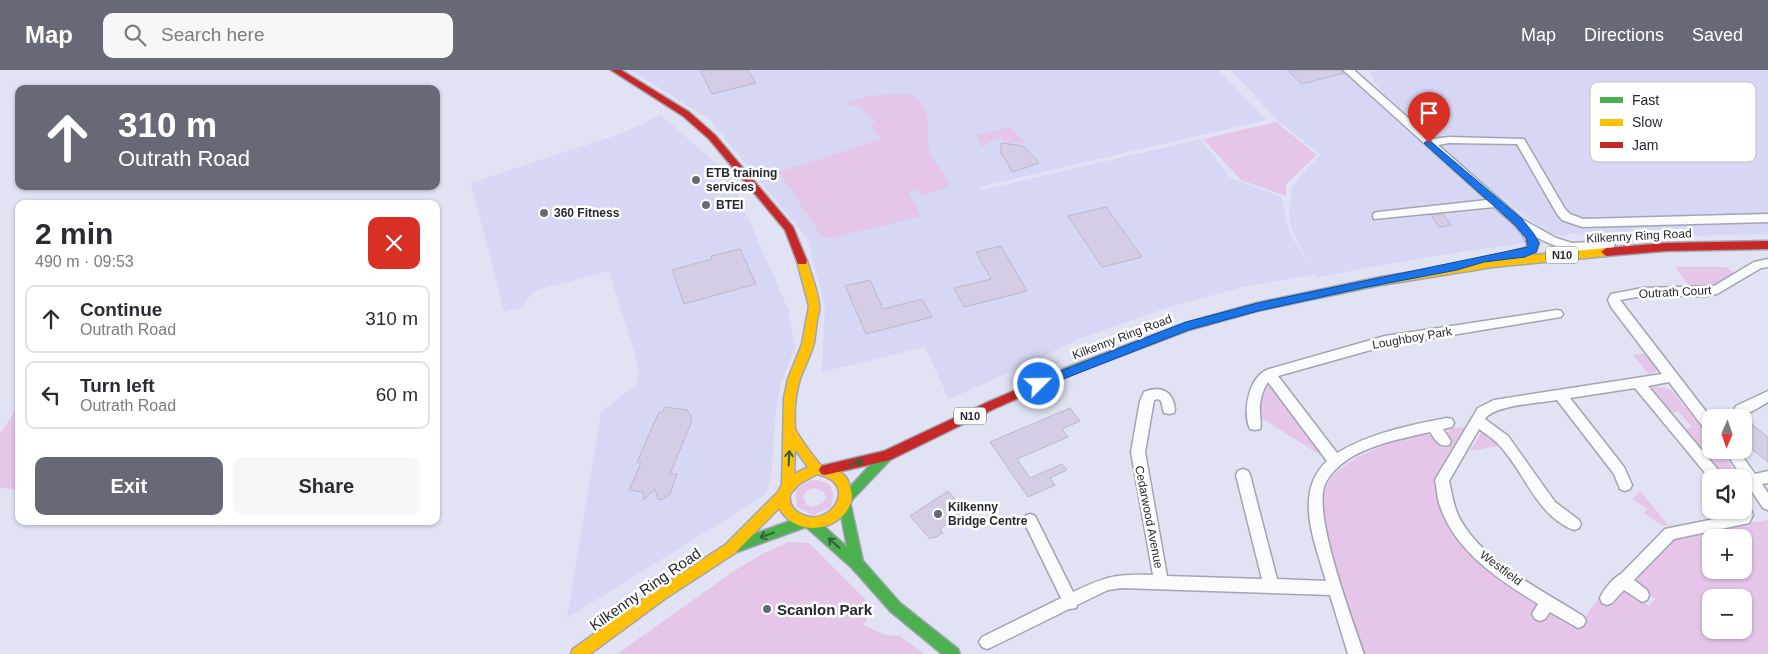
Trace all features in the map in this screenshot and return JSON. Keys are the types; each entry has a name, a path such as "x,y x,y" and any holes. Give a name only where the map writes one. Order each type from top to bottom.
{"main road":[{"path":"615,70 686,114 712,137 789,229 806,273 814,306 808,344 792,386 790,398 788,484"},
{"name":"Kilkenny Ring Road","path":"821,470 886,456 992,405 1055,378 1186,327 1267,305 1457,267 1537,257 1666,247 1768,245"},
{"path":"790,433 821,470 834,474 841,480 845,489 857,564"},
{"name":"Kilkenny Ring Road","path":"846,501 886,456"},
{"name":"N10","path":"784,495 788,484 800,473 821,470"},
{"path":"784,495 784,504 788,512 795,518 807,523 857,564 895,607 953,654"},
{"name":"Kilkenny Ring Road","path":"578,654 661,594 730,549 784,495"},
{"name":"N10","path":"807,523 831,519 840,512 846,501"},
{"name":"Kilkenny Ring Road","path":"730,549 807,523"}],"street":[{"path":"1348,70 1518,222 1534,243 1532,249 1525,253 1484,259 1457,267"},
{"path":"1429,143 1449,140 1520,141 1561,211 1566,216 1582,223 1768,218"},
{"path":"1378,216 1496,203"},
{"path":"1518,222 1552,241 1572,247 1622,245 1666,247"},
{"name":"Outrath Court","path":"1672,377 1615,304 1615,297 1643,292 1706,292 1717,290 1758,265 1768,263"},
{"name":"Loughboy Park","path":"1269,374 1385,341 1557,314"},
{"path":"1530,318 1539,328"},
{"path":"1255,425 1256,390 1261,380 1269,374 1336,462"},
{"path":"1672,377 1702,415"},
{"name":"Westfield","path":"1578,621 1494,565 1471,545 1457,527 1446,504 1442,480 1483,412 1494,405 1672,377"},
{"path":"1638,383 1710,469"},
{"name":"Cedarwood Avenue","path":"1161,580 1138,452 1146,401 1149,396 1158,394 1164,396 1168,400 1169,409"},
{"path":"1560,395 1619,471 1625,485"},
{"path":"1743,409 1768,396"},
{"path":"1478,422 1503,440 1550,506 1574,524"},
{"path":"1356,654 1334,588 1317,521 1314,498 1321,477 1336,462 1364,446 1385,438 1447,423"},
{"path":"1433,426 1444,441"},
{"path":"1244,475 1247,495 1271,586"},
{"path":"1768,477 1752,481 1768,504"},
{"path":"1608,598 1622,580 1670,532 1744,519"},
{"path":"1030,520 1071,603"},
{"name":"Cedarwood Avenue","path":"987,642 1071,603 1106,584 1121,581 1161,580 1334,588"},
{"path":"1622,580 1642,595"},
{"path":"1540,614 1548,601"}],"shaded area":[{"path":"631,70 825,70 826,73 828,72 827,70 1218,70 1266,120 979,187 982,190 1201,139 1229,177 1281,197 1290,234 1310,266 1291,227 1289,209 1292,187 1321,155 1278,121 1231,70 1342,70 1526,238 1525,243 1435,256 1317,277 1315,274 1243,287 1166,308 1078,339 1029,364 949,399 925,347 822,372 825,305 807,238 709,119"},
{"path":"1380,70 1768,70 1768,234 1600,238 1574,233 1562,236 1544,231 1480,180 1381,91 1369,73"},
{"path":"908,94 923,105 926,112 930,152 949,182 948,186 941,190 920,195 917,190 909,192 921,216 840,236 823,238 779,172 881,139 870,125 876,123 859,105 851,106 848,101 875,95"},
{"path":"661,115 729,175 788,309 795,348 781,382 776,410 771,477 765,495 567,618 601,412 636,385 639,374 636,358 609,271 537,290 531,294 523,307 504,312 471,183 623,133"},
{"path":"1276,122 1317,155 1286,184 1286,196 1241,180 1203,139"},
{"path":"1011,127 1024,143 1003,142 1004,140 997,138 982,147 976,135"},
{"path":"1676,267 1726,267 1736,274 1711,288 1691,289"},
{"path":"1647,353 1658,366 1656,372 1649,374 1633,355"},
{"path":"1265,386 1274,388 1325,455 1322,456 1261,418 1259,413"},
{"path":"1653,387 1671,390 1702,429 1702,452 1682,430 1692,427 1678,411 1667,413 1653,393"},
{"path":"15,411 15,490 0,487 0,434"},
{"path":"1467,427 1438,473 1436,484 1446,519 1536,600 1537,606 1530,615 1541,623 1553,612 1579,626 1600,596 1613,605 1626,591 1629,591 1649,606 1655,599 1635,584 1635,581 1675,537 1702,532 1702,579 1752,579 1752,529 1719,529 1768,520 1768,654 1361,654 1329,548 1324,526 1324,492 1329,481 1339,470 1367,453 1382,446 1425,434 1434,437 1443,448 1451,446 1445,436 1446,433 1451,429"},
{"path":"1481,433 1484,433 1498,446 1470,451"},
{"path":"1708,459 1726,459 1733,469 1717,469"},
{"path":"812,480 828,484 833,492 830,508 813,515 797,507 796,490","holes":["813,488 823,491 826,497 823,503 813,507 807,505 803,497 806,491"]},
{"path":"1640,491 1668,525 1663,526 1644,513 1647,509 1632,499"},
{"name":"Scanlon Park","path":"789,542 809,543 865,599 869,612 863,625 886,635 900,636 924,654 617,654 734,571 762,554"}],"building":[{"path":"700,70 748,70 756,83 712,94"},
{"path":"1287,70 1341,70 1344,73 1302,84"},
{"path":"1001,143 1026,148 1039,163 1012,172 1003,155 1001,155"},
{"path":"1106,207 1142,257 1102,267 1068,216"},
{"path":"1443,214 1451,225 1439,227 1431,215"},
{"path":"1001,246 1027,291 964,307 954,288 991,279 976,252"},
{"path":"740,249 756,284 684,304 672,270 712,259 711,256"},
{"path":"870,280 883,309 922,299 932,317 866,334 845,286"},
{"path":"665,407 687,410 692,418 691,423 670,474 677,474 670,494 662,500 658,499 655,489 644,500 643,492 629,490 641,463 637,462 659,412 662,413"},
{"path":"1070,408 1080,421 1062,429 1068,437 1017,459 1030,478 1062,464 1067,470 1050,478 1055,485 1028,497 990,442"},
{"path":"1752,424 1768,437 1768,462 1752,449"},
{"name":"Kilkenny Bridge Centre","path":"948,491 966,511 940,529 943,533 930,539 910,516"}],"traffic: fast":[{"path":"1067,372 1186,327 1257,307 1381,281"},
{"path":"846,498 886,456"},
{"path":"845,504 857,564"},
{"path":"737,546 804,522"},
{"path":"811,523 857,564 895,607 953,654"}],"traffic: slow":[{"path":"1381,281 1493,263 1606,252"},
{"path":"788,484 790,398 794,379 808,344 814,306 802,261"},
{"path":"790,433 817,469"},
{"path":"817,469 832,473 842,482 846,492 844,503 837,513 827,520 815,523 803,522 790,514 784,507 783,499 785,492 795,480 817,469"},
{"path":"578,654 661,594 730,549 784,495"}],"traffic: jam":[{"path":"615,70 686,114 712,137 789,229 802,261"},
{"path":"1606,252 1666,247 1768,245"},
{"path":"825,470 886,456 992,405 1067,372"}],"place":[{"name":"ETB training services","path":"696,180"},
{"name":"BTEI","path":"706,205"},
{"name":"360 Fitness","path":"544,213"},
{"name":"Kilkenny Bridge Centre","path":"938,514"},
{"name":"Scanlon Park","path":"767,609"}],"route":[{"path":"1039,384 1186,327 1258,307 1362,284 1457,267 1484,259 1525,253 1532,249 1534,243 1518,222 1429,143"}]}
